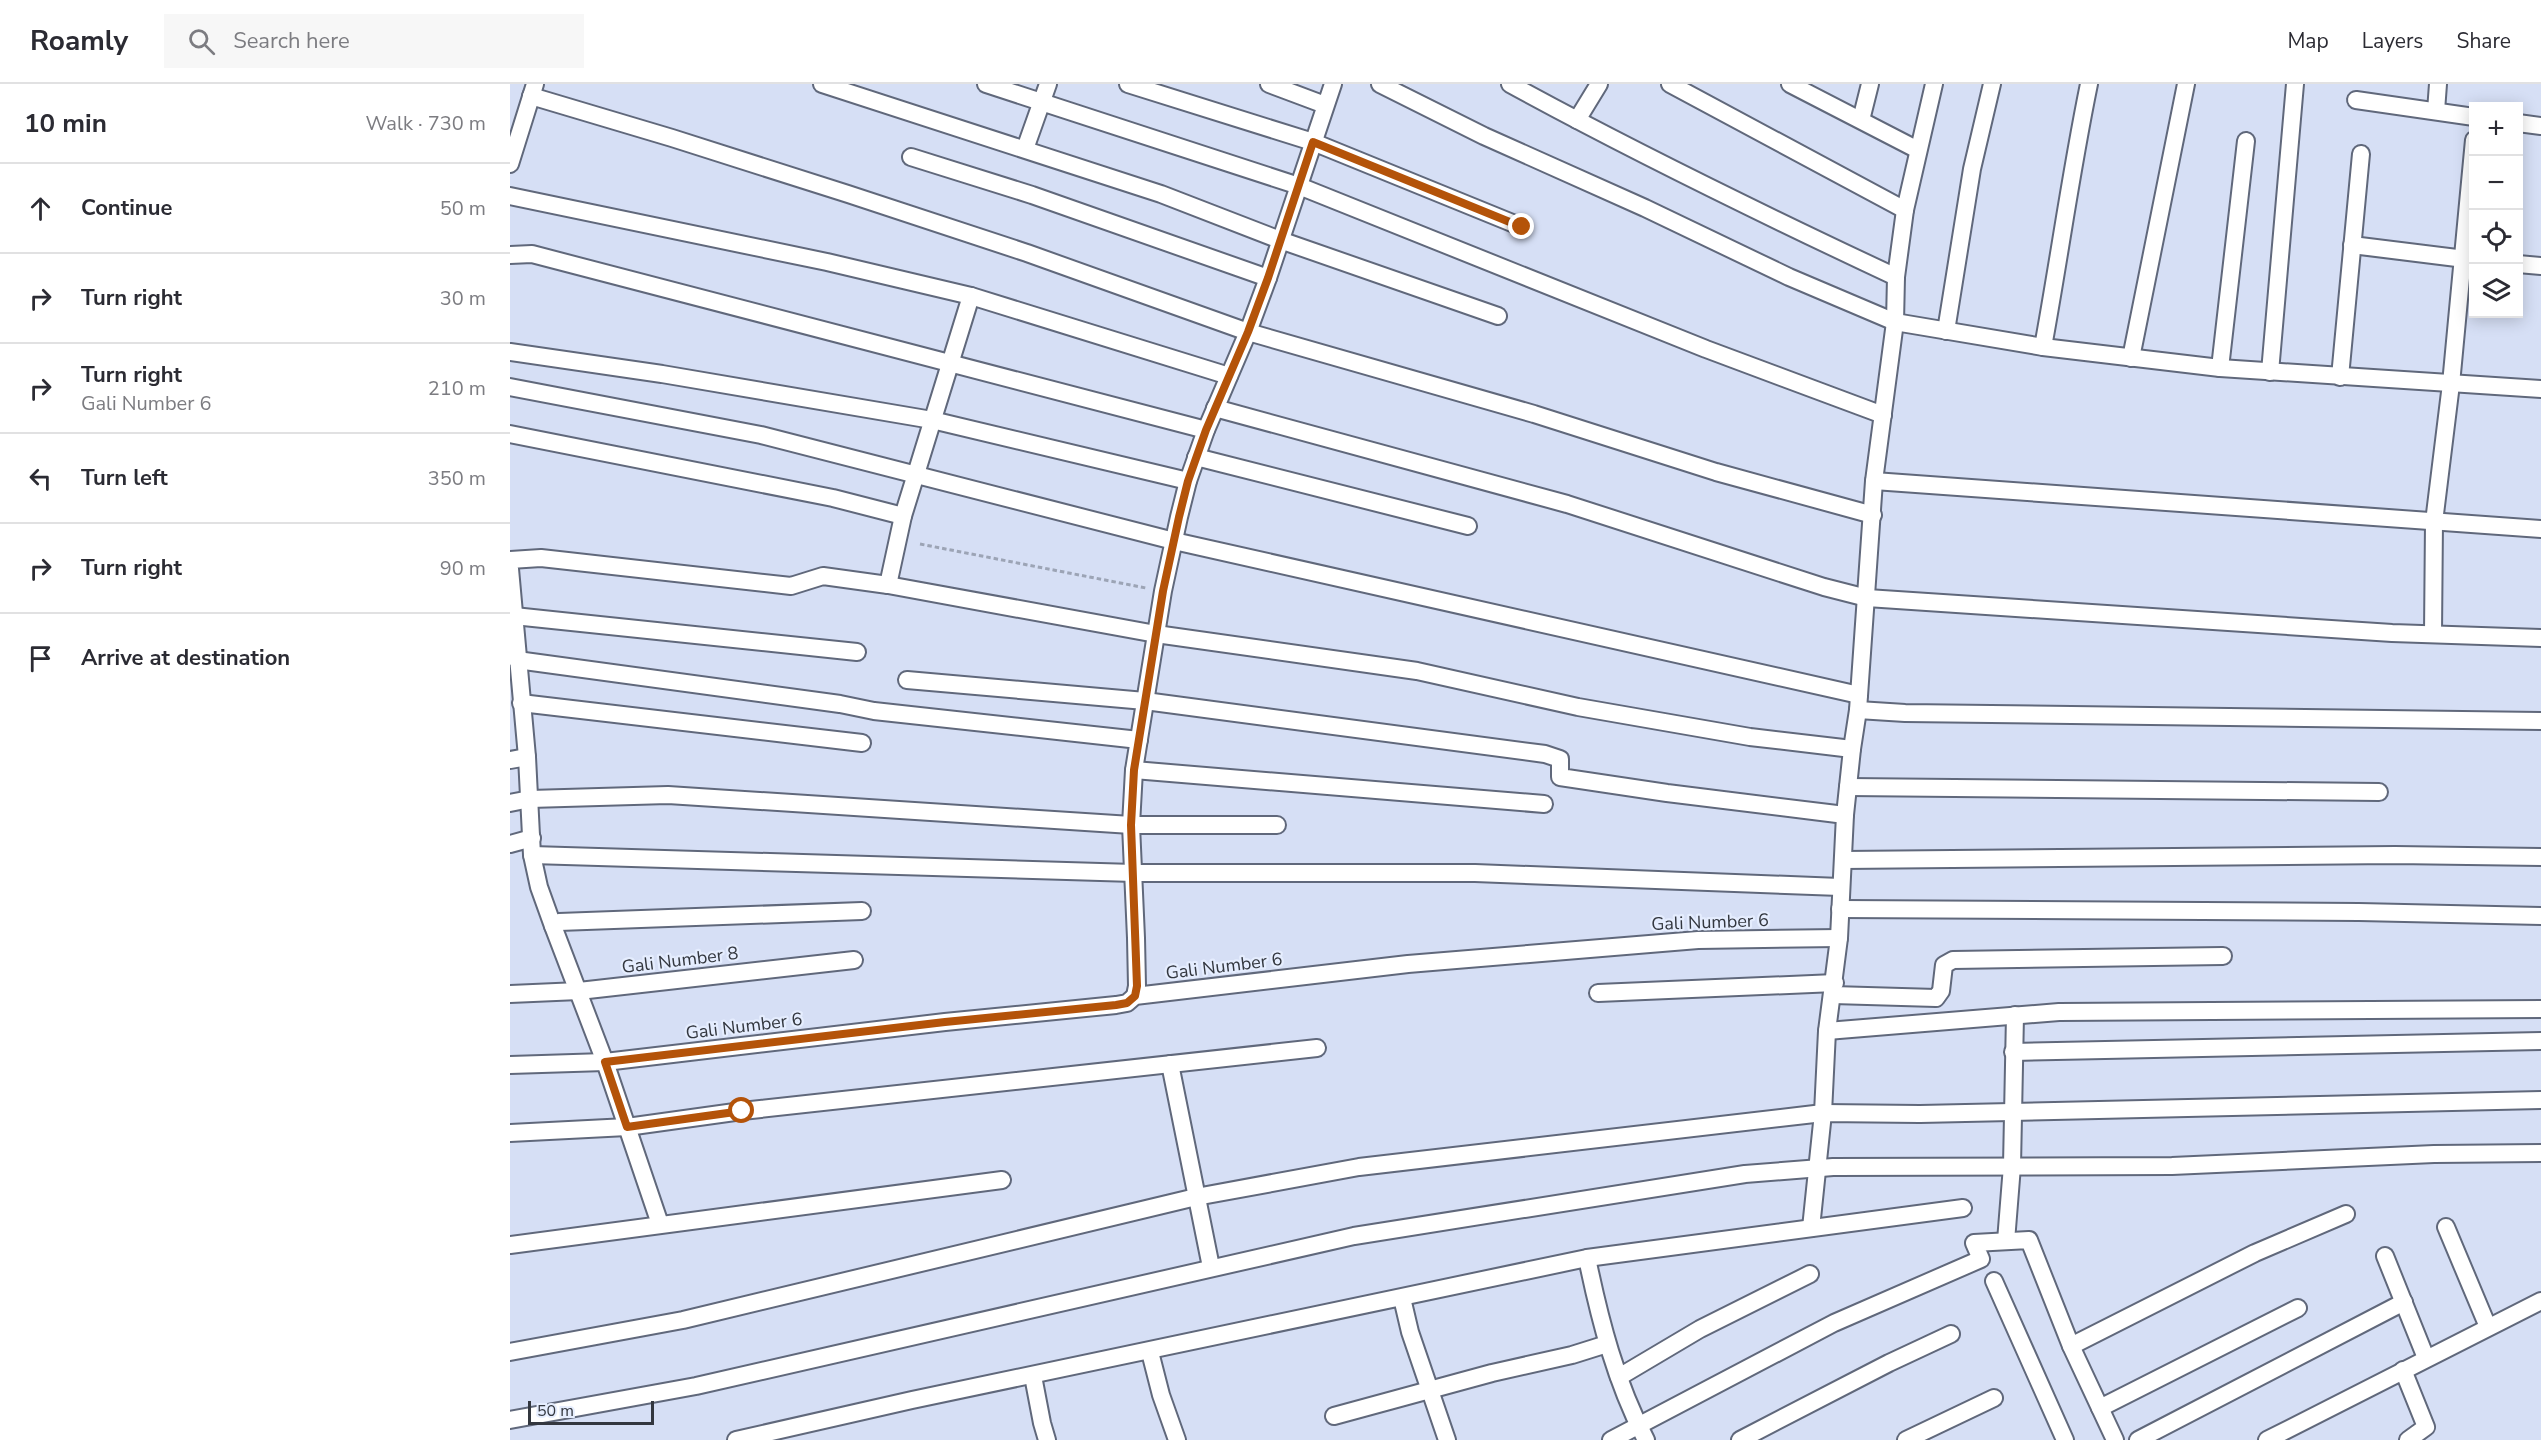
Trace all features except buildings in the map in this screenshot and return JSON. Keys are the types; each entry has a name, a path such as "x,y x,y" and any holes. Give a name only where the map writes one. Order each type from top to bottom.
{"street":[{"path":"822,84 1161,194 1280,240 1498,316"},
{"path":"986,84 1299,186 1706,349 1882,415"},
{"path":"1025,149 1048,84"},
{"path":"1128,84 1313,142 1522,227"},
{"path":"1269,84 1324,105"},
{"path":"1135,996 1137,986 1131,825 1134,770 1163,591 1188,481 1206,430 1248,332 1268,278 1324,105 1333,84"},
{"path":"1380,84 1484,136 1645,208 1789,277 1895,322 2043,347 2220,368 2541,389"},
{"path":"1510,84 1779,222 1896,277"},
{"path":"1577,120 1599,84"},
{"path":"1670,84 1905,210"},
{"path":"1790,84 1918,150"},
{"path":"1861,120 1870,84"},
{"path":"1811,1228 1823,1113 1827,1031 1839,938 1845,815 1859,703 1874,481 1895,322 1896,277 1905,210 1934,84"},
{"path":"1946,331 1972,169 1992,84"},
{"path":"2043,347 2061,250 2070,179 2090,84"},
{"path":"2131,358 2186,84"},
{"path":"2270,372 2295,84"},
{"path":"2436,111 2438,84"},
{"path":"510,164 533,90 672,138 1027,253 1248,332 1534,414 1716,472 1873,515"},
{"path":"2356,100 2469,116"},
{"path":"2523,124 2541,126"},
{"path":"2220,368 2246,141"},
{"path":"2340,377 2361,154"},
{"path":"2433,633 2434,522 2468,260 2473,156"},
{"path":"911,157 1032,195 1268,278"},
{"path":"510,196 827,262 971,296 1229,376"},
{"path":"2352,245 2468,260"},
{"path":"510,255 532,254 1206,430"},
{"path":"2523,264 2541,266"},
{"path":"888,585 903,516 971,296"},
{"path":"510,352 662,374 932,420 1188,481"},
{"path":"510,387 761,435 1174,541 1905,713 2541,721"},
{"path":"1215,408 1566,504 1867,598 2541,638"},
{"path":"510,434 833,498 903,516"},
{"path":"1196,458 1468,526"},
{"path":"1874,481 2541,528"},
{"path":"510,560 541,558 791,586 823,576 888,585 1156,634 1417,671 1578,707 1750,737 1852,749"},
{"path":"510,569 527,757 532,846 539,887 605,1062 660,1224"},
{"path":"514,616 857,652"},
{"path":"517,660 840,704 874,711 1139,740"},
{"path":"908,680 1145,701 1545,754 1560,759 1560,777 1845,815"},
{"path":"521,703 862,743"},
{"path":"510,760 527,757"},
{"path":"1134,770 1544,804"},
{"path":"1848,787 2379,792"},
{"path":"510,803 530,799 668,795 1131,825 1277,825"},
{"path":"510,844 1134,873 1475,873 1840,888"},
{"path":"1843,860 2395,855 2541,856"},
{"path":"1840,909 2347,911 2541,916"},
{"path":"553,927 559,922 862,911"},
{"name":"Gali Number 6","path":"510,1065 605,1062 945,1022 1116,1005 1127,1003 1135,996 1408,964 1698,940 1839,938"},
{"path":"1598,993 1834,989 1936,998 1941,991 1944,965 1953,960 2223,956"},
{"name":"Gali Number 8","path":"510,994 579,991 854,960"},
{"path":"1827,1031 2071,1012 2541,1009"},
{"path":"2006,1241 2012,1166 2015,1015"},
{"path":"2013,1052 2541,1041"},
{"path":"510,1133 627,1127 742,1111 1317,1048"},
{"path":"1170,1064 1210,1267"},
{"path":"510,1352 683,1320 1196,1197 1359,1167 1823,1113 2013,1112 2541,1100"},
{"path":"510,1420 696,1386 1354,1236 1745,1174 1817,1168 2172,1166 2434,1154 2541,1153"},
{"path":"510,1245 1002,1180"},
{"path":"736,1440 1587,1258 1963,1208"},
{"path":"2071,1346 2255,1253 2346,1214"},
{"path":"2446,1227 2488,1327"},
{"path":"1611,1440 1642,1433 1834,1323 1981,1259 1974,1243 2029,1240 2071,1346 2115,1440"},
{"path":"2385,1256 2426,1358"},
{"path":"1587,1258 1600,1322 1642,1433"},
{"path":"1619,1377 1700,1329 1810,1274"},
{"path":"1994,1281 2065,1440"},
{"path":"1402,1298 1428,1390 1447,1440"},
{"path":"2267,1440 2541,1301"},
{"path":"2138,1440 2404,1302"},
{"path":"2100,1408 2298,1308"},
{"path":"1740,1440 1889,1363 1951,1334"},
{"path":"1334,1416 1428,1390 1551,1361 1607,1344"},
{"path":"1150,1352 1161,1395 1177,1440"},
{"path":"2403,1370 2426,1427 2408,1440"},
{"path":"1033,1376 1047,1440"},
{"path":"1906,1440 1994,1398"}],"path":[{"path":"921,544 1163,591"}],"route":[{"path":"742,1111 627,1127 605,1062 945,1022 1116,1005 1127,1003 1135,996 1137,986 1136,938 1131,825 1134,770 1163,591 1188,481 1206,430 1248,332 1268,278 1313,142 1522,227"}]}
